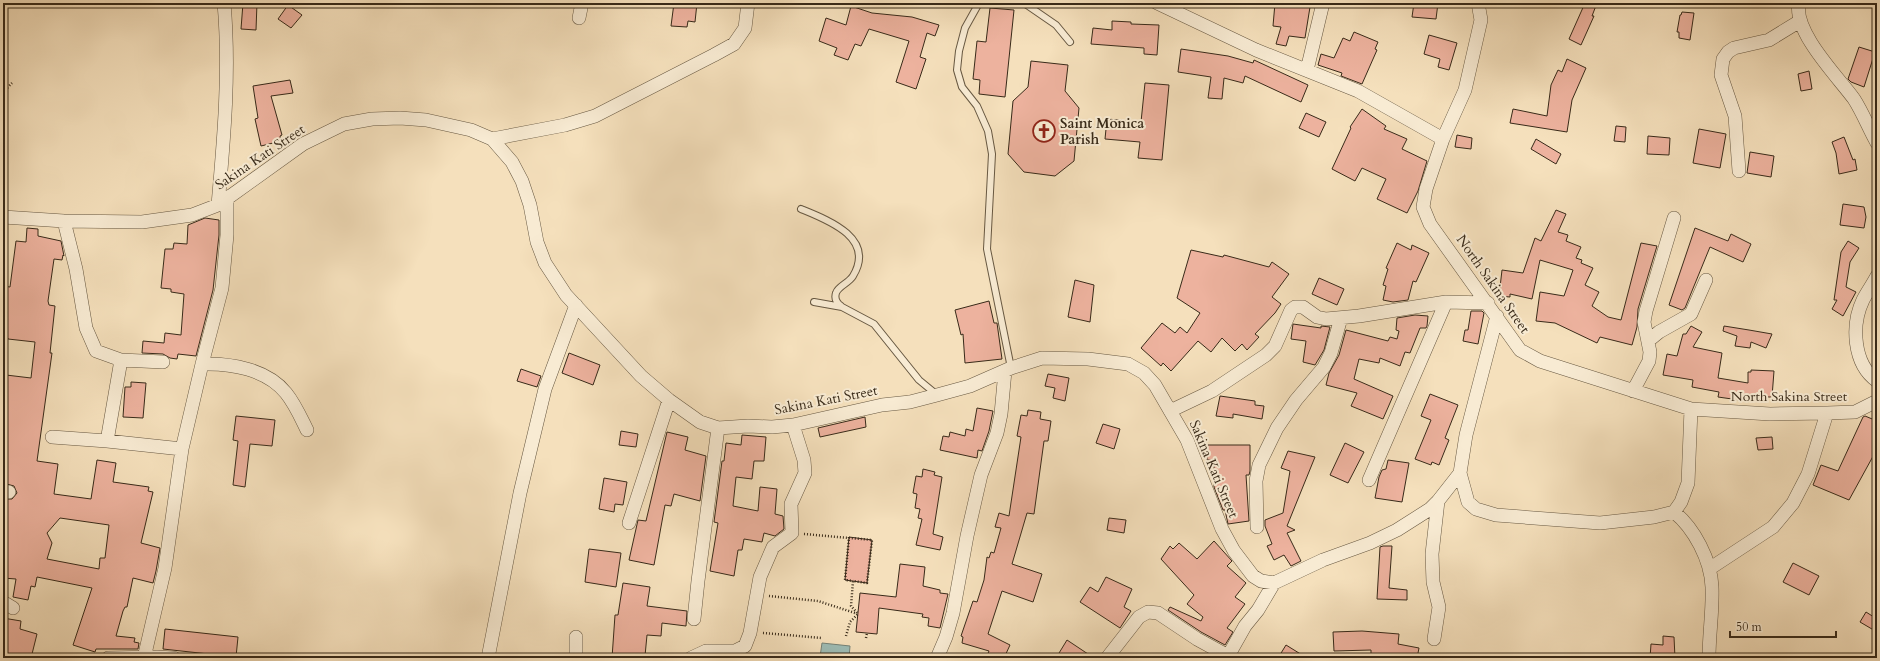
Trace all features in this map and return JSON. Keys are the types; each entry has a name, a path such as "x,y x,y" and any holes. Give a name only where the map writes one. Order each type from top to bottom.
{"street":[{"path":"144,657 164,568 182,449 222,288 227,235 223,201 227,51 224,3"},
{"path":"579,18 582,3"},
{"path":"492,139 565,125 595,116 714,55 734,44 745,28 748,3"},
{"path":"1157,3 1227,37 1358,91 1443,139"},
{"path":"1307,70 1323,3"},
{"name":"North Sakina Street","path":"1478,3 1482,20 1477,46 1465,90 1443,139 1426,189 1423,207 1430,224 1488,303 1520,350 1540,361 1632,391 1691,408 1770,414 1827,413 1856,412 1877,402"},
{"path":"1799,3 1800,21 1804,29 1822,57 1855,100 1877,143"},
{"path":"1739,171 1735,116 1722,75 1723,59 1728,52 1734,48 1769,40 1800,21"},
{"name":"Sakina Kati Street","path":"3,217 64,221 142,222 192,216 223,201 303,144 344,124 372,119 400,118 426,120 471,130 492,139 512,162 522,181 530,205 537,242 545,263 566,295 641,376 669,400 700,422 718,428 748,426 772,428 793,425 882,404 910,402 937,396 970,386 1042,358 1065,357 1128,364 1144,373 1155,386 1187,440 1222,529 1234,551 1253,576 1261,582 1274,583"},
{"path":"1632,391 1649,361 1650,352 1645,332 1646,311 1674,218"},
{"path":"64,221 76,270 86,328 96,351 121,360 163,362"},
{"path":"1877,276 1862,301 1857,323 1856,340 1863,367 1877,381"},
{"path":"1648,341 1659,332 1691,314 1706,280"},
{"path":"1369,480 1446,302"},
{"path":"1170,411 1212,391 1266,355 1275,346 1291,310 1295,307 1303,307 1317,317 1326,319 1446,302 1488,303"},
{"path":"488,658 520,493 545,389 576,305"},
{"path":"1496,316 1466,435 1460,473 1468,502 1476,508 1496,515 1600,523 1654,517 1674,512 1681,502 1688,483 1691,408"},
{"path":"1257,527 1256,481 1259,465 1277,428 1296,400 1324,367 1331,353 1341,318"},
{"path":"107,441 121,360"},
{"path":"202,364 216,363 235,366 253,371 274,381 286,392 307,430"},
{"path":"937,658 953,613 966,536 981,475 997,433 1008,370"},
{"path":"630,523 669,400"},
{"path":"1709,569 1773,527 1793,503 1808,474 1827,413"},
{"path":"691,658 706,650 735,651 745,646 750,633 760,578 773,547 792,533 792,504 804,473 804,460 793,425"},
{"path":"694,619 718,428"},
{"path":"52,437 182,449"},
{"path":"1107,658 1139,617 1148,612 1158,613 1227,657 1245,626 1258,610 1274,583 1322,560 1370,543 1397,530 1430,509 1460,473"},
{"path":"1434,639 1439,607 1433,582 1432,554 1438,500"},
{"path":"1674,512 1684,520 1693,531 1709,569 1712,586 1709,658"},
{"path":"576,637 576,658"},
{"path":"108,658 174,658"}],"lane":[{"path":"979,3 965,28 959,51 957,70 962,87 977,106 988,131 992,154 987,249 1008,370"},
{"path":"1024,3 1056,25 1070,42"},
{"path":"802,209 844,230 852,238 856,245 859,256 853,276 838,289 835,295 836,302 842,307 874,324 920,380 937,396"},
{"path":"814,302 842,307"}],"path":[{"path":"3,92 12,83"},
{"path":"792,533 872,540 867,583 844,580 849,538"},
{"path":"853,581 851,606 858,614"},
{"path":"756,594 818,601 858,614"},
{"path":"846,636 850,622 858,614"},
{"path":"750,633 822,638"},
{"path":"866,638 867,633"}],"water":[{"path":"822,643 850,646 849,658 820,657"}],"building":[{"path":"243,3 257,3 256,30 241,29"},
{"path":"674,3 697,3 695,22 688,21 687,27 671,26"},
{"path":"1275,3 1296,4 1310,7 1305,38 1289,36 1286,46 1276,44 1281,27 1273,26"},
{"path":"1414,3 1438,3 1436,19 1412,17"},
{"path":"1585,3 1597,3 1592,16 1594,16 1581,45 1569,39"},
{"path":"288,5 302,15 291,28 278,19"},
{"path":"851,6 872,13 912,17 939,25 935,36 927,33 920,57 926,59 916,89 896,82 909,41 869,29 861,46 855,44 848,60 834,55 837,48 819,41 826,18 846,25"},
{"path":"990,8 1014,10 1005,97 979,94 980,80 973,79 977,41 986,42"},
{"path":"1682,12 1694,13 1690,40 1679,38 1679,32 1677,32 1680,15"},
{"path":"1112,21 1131,22 1131,24 1159,25 1157,55 1144,54 1144,48 1091,44 1093,28 1112,30"},
{"path":"1354,32 1378,42 1375,49 1377,50 1362,84 1341,76 1342,73 1318,65 1321,54 1334,58 1343,38 1350,41"},
{"path":"1429,35 1457,43 1449,70 1438,67 1440,59 1424,54"},
{"path":"1859,47 1875,52 1864,87 1851,82 1848,79"},
{"path":"1181,49 1228,56 1253,63 1254,60 1308,85 1301,102 1245,76 1243,83 1224,78 1222,99 1208,98 1211,77 1178,72"},
{"path":"1567,59 1586,68 1572,100 1567,132 1510,123 1513,109 1547,116 1551,85 1558,70 1562,72"},
{"name":"Saint Monica Parish","path":"1031,61 1068,65 1065,91 1079,108 1074,161 1055,176 1024,172 1008,154 1013,101 1028,87"},
{"path":"1809,71 1812,89 1801,91 1798,74"},
{"path":"290,80 293,93 271,96 282,135 280,136 281,141 261,146 255,119 258,118 253,86"},
{"path":"1145,83 1169,85 1162,160 1138,158 1140,142 1105,139 1107,119 1141,122"},
{"path":"1362,109 1386,126 1384,129 1407,139 1402,149 1427,161 1418,191 1407,213 1377,199 1386,179 1362,168 1355,181 1332,169 1351,128 1350,127"},
{"path":"1306,113 1326,122 1319,137 1299,128"},
{"path":"1616,126 1626,127 1625,142 1614,141"},
{"path":"1699,129 1726,134 1720,168 1693,163"},
{"path":"1457,135 1472,138 1471,149 1455,147"},
{"path":"1648,136 1670,138 1669,155 1647,154"},
{"path":"1844,137 1853,160 1855,159 1857,170 1839,174 1836,153 1832,142"},
{"path":"1536,139 1561,154 1556,164 1531,149"},
{"path":"1750,152 1774,156 1771,177 1747,173"},
{"path":"1843,204 1864,207 1866,217 1864,228 1840,225"},
{"path":"1556,210 1566,214 1558,232 1568,235 1566,241 1581,247 1576,258 1582,260 1581,263 1593,268 1585,285 1599,292 1592,306 1608,317 1621,320 1641,243 1657,246 1638,309 1637,327 1632,345 1600,337 1597,343 1555,323 1536,321 1540,292 1564,296 1573,270 1540,260 1532,299 1510,294 1510,297 1499,296 1502,270 1523,273 1535,238 1541,241"},
{"path":"205,218 219,220 219,235 213,290 196,356 178,354 177,359 170,358 163,354 142,353 143,341 164,343 165,333 181,335 184,294 171,292 171,289 161,288 165,249 173,249 174,243 187,244 188,225"},
{"path":"27,228 38,229 38,236 61,241 64,256 63,255 62,260 54,259 48,301 49,305 55,306 50,353 52,353 37,461 58,464 54,494 91,499 97,460 116,463 113,482 149,487 148,491 153,492 141,543 160,548 153,583 133,578 127,607 125,607 123,611 116,636 135,638 134,642 139,643 138,649 96,649 95,652 73,645 92,588 37,577 35,587 31,586 28,600 13,597 16,579 3,578 3,499 12,499 17,493 14,486 3,483 3,387 6,375 31,378 35,342 8,339 3,337 3,286 10,287 16,241 26,242","holes":["60,518 109,525 105,558 100,558 99,569 47,559 52,543 47,533"]},
{"path":"1695,228 1728,241 1731,234 1751,244 1743,262 1710,247 1685,308 1682,310 1669,305"},
{"path":"1848,241 1859,248 1850,262 1846,287 1856,292 1843,316 1832,309 1837,300 1834,300 1841,252"},
{"path":"1397,243 1411,250 1412,245 1429,253 1416,282 1413,281 1408,300 1393,302 1383,300 1386,286 1383,285 1388,269 1386,268"},
{"path":"1191,250 1223,257 1224,255 1269,267 1272,262 1289,274 1272,297 1281,304 1275,313 1255,334 1259,337 1247,350 1242,344 1235,351 1222,338 1211,352 1198,341 1171,371 1163,363 1161,366 1141,348 1162,323 1175,333 1180,327 1187,333 1200,313 1177,298"},
{"path":"1319,278 1344,289 1337,305 1312,294"},
{"path":"1075,280 1094,285 1090,322 1068,317"},
{"path":"989,301 994,323 997,323 1002,359 965,363 963,334 961,335 955,310"},
{"path":"1471,311 1482,311 1484,313 1478,344 1463,341 1465,330 1468,330"},
{"path":"1415,315 1428,316 1427,326 1426,328 1420,328 1410,353 1405,352 1400,366 1380,358 1379,363 1359,359 1354,379 1393,396 1383,419 1351,406 1357,393 1326,385 1329,373 1339,355 1346,330 1388,341 1390,337 1397,339 1399,331 1396,330 1397,318"},
{"path":"1293,324 1321,328 1321,326 1330,327 1324,350 1315,365 1303,362 1306,341 1291,339"},
{"path":"1691,326 1702,332 1693,347 1722,353 1718,378 1748,383 1748,372 1751,372 1751,370 1774,371 1772,397 1739,397 1739,400 1718,397 1719,392 1692,387 1693,380 1663,375 1667,354 1677,356 1683,334 1686,334"},
{"path":"1724,326 1772,334 1766,348 1751,342 1750,348 1735,346 1737,336 1723,331"},
{"path":"569,353 600,365 593,385 562,373"},
{"path":"521,369 541,376 537,387 517,381"},
{"path":"1048,374 1069,378 1065,401 1053,398 1055,388 1045,386"},
{"path":"131,382 146,383 143,418 123,417 125,387 131,387"},
{"path":"1430,394 1458,405 1445,438 1449,440 1439,465 1432,462 1431,465 1415,459 1431,420 1421,416"},
{"path":"1220,396 1255,401 1255,405 1264,406 1262,419 1233,414 1233,418 1216,416"},
{"path":"977,408 993,411 989,431 982,451 978,450 977,458 940,450 943,436 949,437 950,432 965,436 966,429 973,431"},
{"path":"1028,410 1041,412 1040,419 1051,421 1048,441 1044,441 1034,514 1027,513 1012,564 1042,574 1033,602 1002,591 988,634 1010,645 1004,658 986,658 989,651 962,643 963,637 961,636 973,601 977,602 984,580 987,557 989,558 991,552 994,553 1001,528 995,527 999,513 1009,516 1021,437 1017,436 1021,415 1027,416"},
{"path":"236,416 275,420 272,446 250,444 245,487 233,485 238,441 233,440"},
{"path":"1865,416 1877,421 1877,449 1849,500 1813,485 1821,465 1838,471 1863,417"},
{"path":"865,417 866,427 820,437 818,428"},
{"path":"1103,424 1120,429 1114,449 1096,443"},
{"path":"621,431 638,434 636,447 619,445"},
{"path":"667,432 688,437 685,450 706,456 700,501 674,494 671,506 665,505 654,565 629,560 638,520 646,521"},
{"path":"742,435 766,437 764,461 754,461 752,479 736,477 733,506 758,511 760,487 777,489 775,514 783,516 784,529 775,536 764,533 762,542 744,539 742,550 738,550 734,576 710,571 718,523 714,522 722,461 724,461 726,443 741,445"},
{"path":"1772,437 1773,449 1758,450 1756,438"},
{"path":"1345,443 1364,452 1348,483 1330,475"},
{"path":"1207,445 1250,445 1250,471 1249,475 1246,475 1249,521 1228,524 1225,510 1223,510 1214,487 1214,460 1207,460"},
{"path":"1288,451 1315,457 1287,526 1295,530 1287,533 1301,561 1291,566 1284,555 1274,560 1267,546 1272,544 1265,526 1265,520 1283,513 1290,471 1281,468"},
{"path":"1388,460 1409,463 1402,502 1375,498 1379,477 1382,470 1386,469"},
{"path":"923,469 935,472 934,475 942,477 933,534 943,537 940,550 916,545 922,519 918,518 920,509 915,508 917,494 913,493 916,476 922,477"},
{"path":"604,478 627,482 623,505 615,504 614,512 599,509"},
{"path":"1109,518 1126,520 1124,533 1107,530"},
{"path":"849,537 872,540 867,583 845,580"},
{"path":"1214,541 1232,561 1227,566 1246,583 1235,597 1245,604 1227,628 1233,632 1225,645 1201,632 1168,610 1170,607 1201,621 1203,617 1187,604 1194,595 1161,559 1170,546 1173,549 1179,543 1197,559"},
{"path":"1392,546 1389,588 1407,590 1407,600 1377,599 1380,547"},
{"path":"589,549 621,553 616,587 585,582"},
{"path":"1793,563 1819,576 1809,595 1783,582"},
{"path":"900,564 925,567 923,586 940,590 940,593 948,594 940,628 928,626 929,618 922,617 923,614 879,608 877,634 856,632 860,593 896,597"},
{"path":"1106,577 1132,589 1124,607 1131,611 1120,628 1080,602 1090,587 1098,592"},
{"path":"623,583 650,587 647,606 687,611 686,626 662,623 661,636 647,635 645,656 623,655 623,658 612,658 615,615 618,615"},
{"path":"1866,612 1877,619 1877,632 1860,622"},
{"path":"3,618 21,621 20,629 37,634 31,658 3,658"},
{"path":"165,629 238,637 236,657 163,649"},
{"path":"1362,631 1399,634 1398,644 1419,648 1417,658 1371,658 1371,650 1334,651 1333,632"},
{"path":"1663,636 1674,637 1675,658 1650,658 1651,644 1663,645"},
{"path":"1067,640 1094,658 1056,658"},
{"path":"1286,645 1307,658 1278,658"}],"place":[{"name":"Saint Monica Parish","path":"1044,131"}]}
